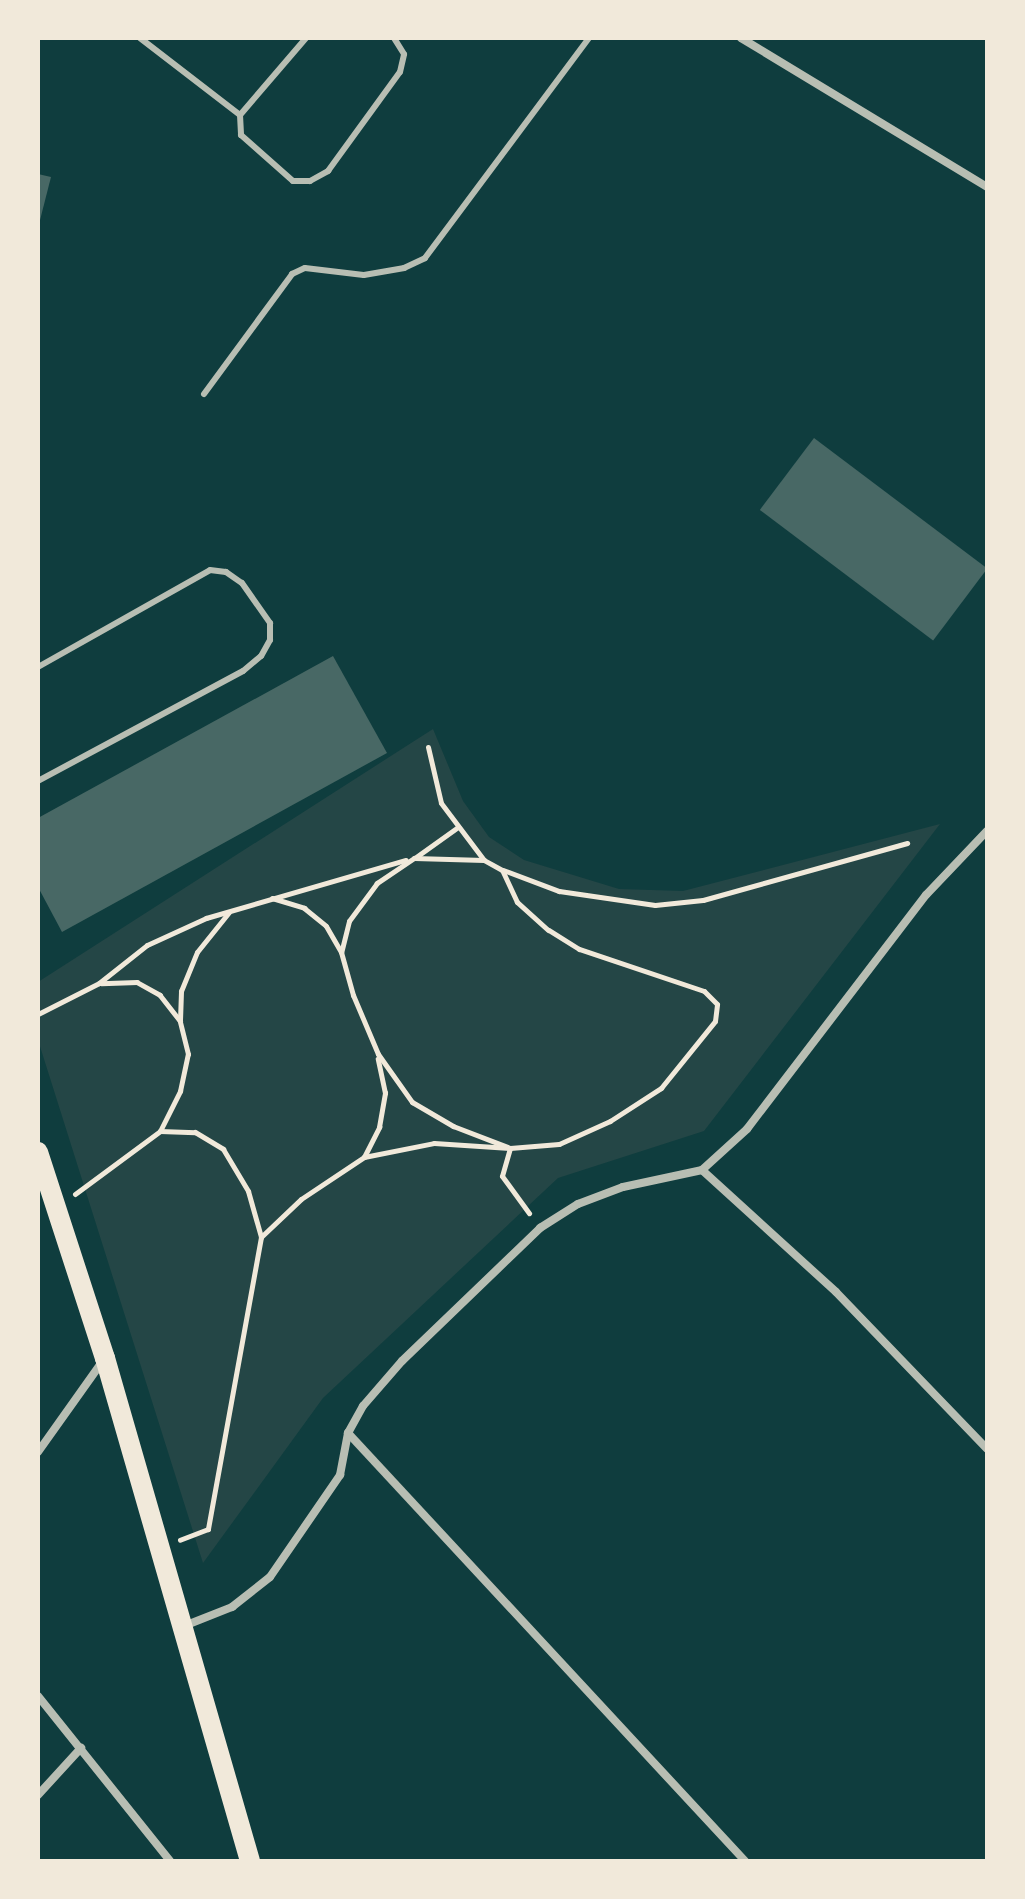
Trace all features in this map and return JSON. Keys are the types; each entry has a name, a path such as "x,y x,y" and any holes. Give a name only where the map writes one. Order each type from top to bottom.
{"main road":[{"path":"38,1152 105,1358 157,1549 250,1861"}],"street":[{"path":"741,38 987,187"},
{"path":"182,1627 232,1607 270,1577 340,1475 348,1433 363,1406 402,1361 540,1228 578,1204 623,1187 702,1170 747,1129 926,895 987,831"},
{"path":"702,1170 836,1292 987,1449"},
{"path":"38,1452 105,1358"},
{"path":"348,1433 745,1861"},
{"path":"38,1696 170,1861"},
{"path":"38,1795 81,1748"}],"lane":[{"path":"140,38 240,115"},
{"path":"306,38 240,115 241,135 259,156 293,181 310,181 328,171 400,72 404,54 394,38"},
{"path":"204,394 292,274 305,268 364,275 404,268 425,258 589,38"},
{"path":"38,667 210,570 226,572 242,583 270,623 270,640 261,656 243,671 38,781"}],"path":[{"path":"428,747 441,803 484,860 559,891 655,905 703,900 907,843"},
{"path":"341,952 349,921 377,883 458,827"},
{"path":"38,1014 99,983 147,945 230,911 414,858 484,860"},
{"path":"261,1237 301,1199 364,1157 434,1143 510,1148 559,1144 610,1121 661,1088 715,1021 717,1004 704,991 579,949 548,930 517,902 502,870"},
{"path":"271,898 304,908 326,926 341,952 378,1054 385,1093 379,1127 364,1157"},
{"path":"55,1208 160,1131 180,1091 188,1054 180,1021 181,991 197,952 230,911"},
{"path":"99,983 137,982 160,995 180,1021"},
{"path":"378,1054 412,1102 453,1126 510,1148"},
{"path":"157,1549 208,1529 261,1237 248,1191 223,1149 195,1132 160,1131"},
{"path":"510,1148 502,1176 540,1228"}],"shaded area":[{"path":"433,729 463,801 489,837 524,860 619,889 683,891 940,824 704,1131 558,1178 323,1398 203,1563 38,1040 38,982"}],"building":[{"path":"38,174 51,177 39,224 38,224"},
{"path":"814,438 987,568 933,640 760,510"},
{"path":"333,656 387,753 62,932 38,887 38,818"}]}
